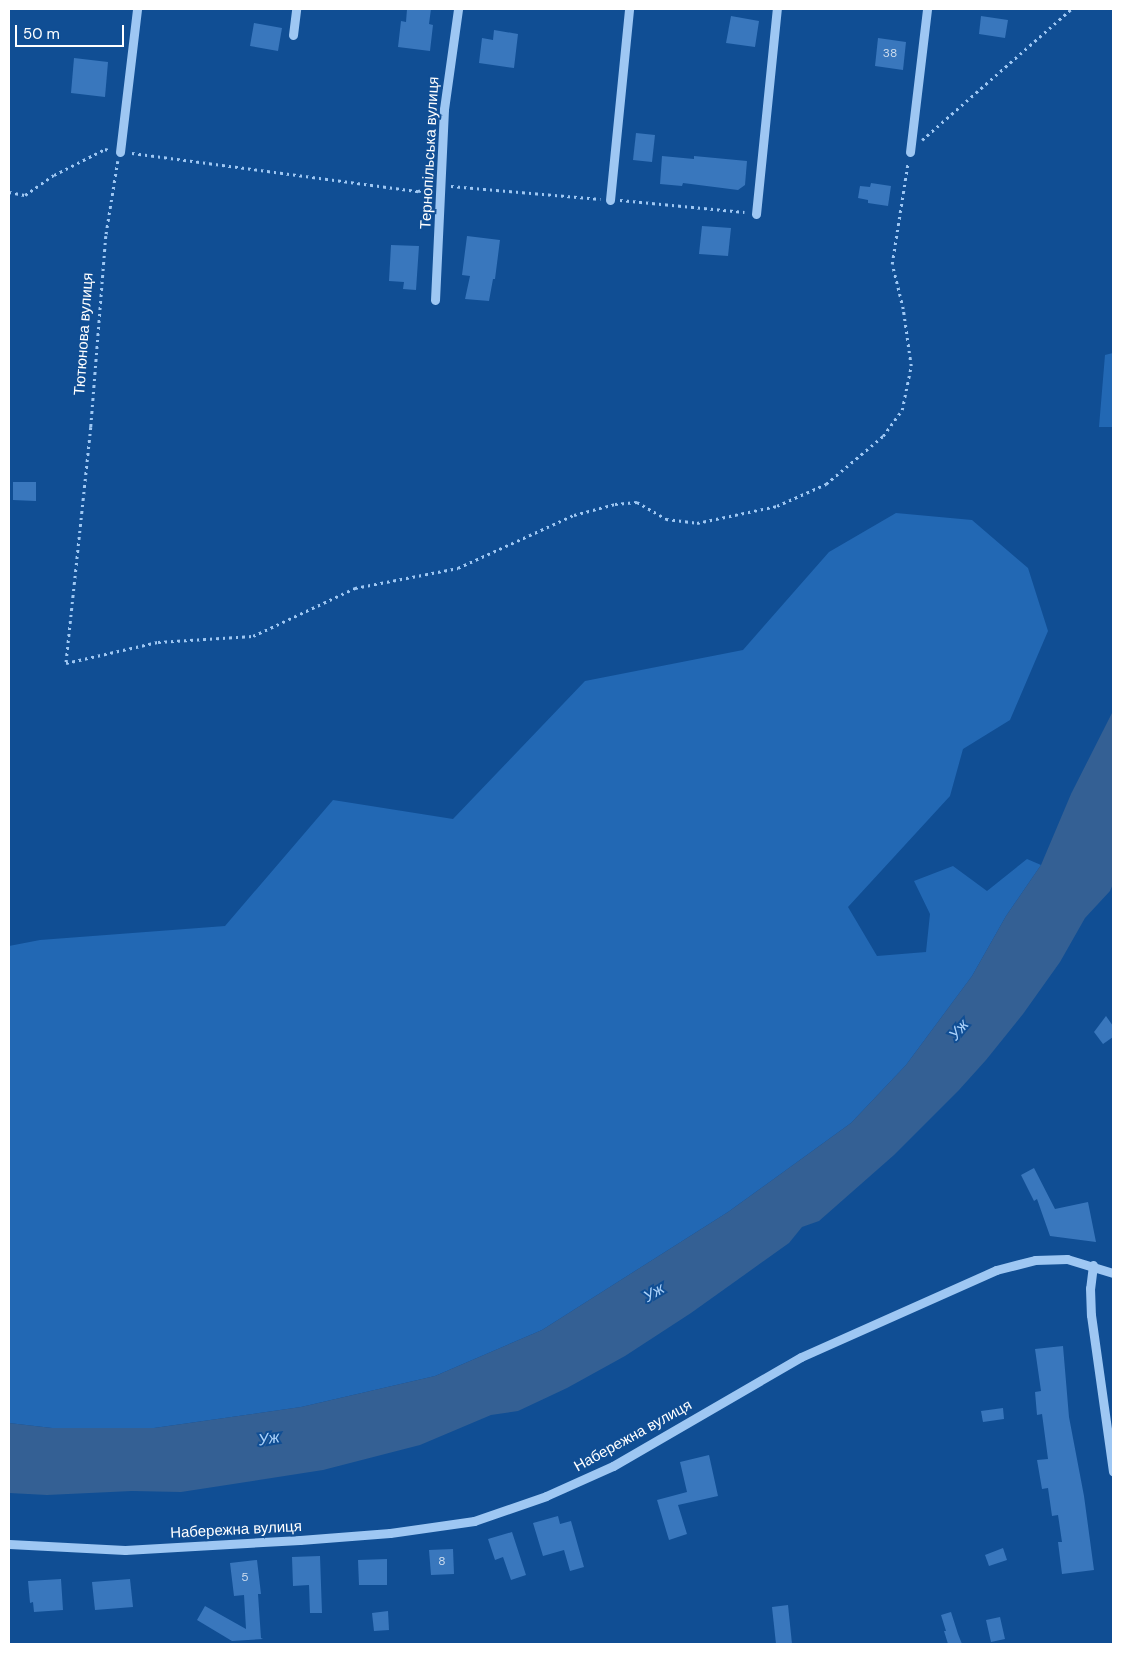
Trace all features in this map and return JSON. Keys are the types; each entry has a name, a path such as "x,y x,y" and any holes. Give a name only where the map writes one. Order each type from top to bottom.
{"street":[{"path":"120,152 137,9"},
{"path":"293,35 296,9"},
{"name":"Тернопільська вулиця","path":"435,300 442,186 444,109 458,9"},
{"path":"610,200 629,9"},
{"path":"756,214 777,9"},
{"path":"910,152 927,9"},
{"name":"Набережна вулиця","path":"9,1544 125,1550 390,1533 474,1522 546,1496 613,1466 801,1357 996,1270 1036,1260 1067,1260 1093,1265 1113,1273"},
{"path":"1093,1265 1090,1288 1091,1315 1113,1471"}],"path":[{"path":"910,152 1071,9"},
{"path":"9,192 25,195 54,175 105,149 418,192 442,186 756,214"},
{"name":"Тютюнова вулиця","path":"120,152 106,236 91,427 66,663 158,642 253,636 355,588 458,568 574,515 615,504 637,502 666,519 697,523 777,506 826,484 883,436 902,410 911,366 902,309 892,264 910,152"}],"shaded area":[{"path":"1113,353 1113,427 1099,427 1105,355"},
{"path":"896,513 972,520 1028,568 1048,631 1010,720 963,749 950,796 848,907 877,956 926,952 930,914 914,881 953,866 987,891 1027,859 1041,865 1006,916 972,976 906,1065 851,1123 728,1212 542,1330 435,1376 301,1407 154,1428 52,1428 9,1423 9,946 40,940 225,926 333,800 453,819 585,681 743,650 829,552"}],"water":[{"name":"Уж","path":"1113,711 1113,884 1110,891 1085,918 1060,962 1023,1014 959,1090 894,1155 819,1221 802,1227 789,1243 691,1313 625,1356 567,1388 518,1411 491,1415 420,1445 323,1470 181,1492 132,1491 47,1495 9,1493 9,1423 52,1428 154,1428 301,1407 435,1376 542,1330 728,1212 851,1123 906,1065 972,976 1006,916 1041,865 1071,794"}],"building":[{"path":"407,9 431,9 429,24 433,25 430,51 398,47 401,21 406,22"},
{"path":"731,16 759,21 755,47 726,43"},
{"path":"981,16 1008,20 1005,38 979,34"},
{"path":"254,23 282,28 278,51 250,46"},
{"path":"494,30 518,34 514,68 479,63 482,38 493,40"},
{"path":"878,38 906,42 903,70 875,66"},
{"path":"74,58 108,62 105,97 71,93"},
{"path":"636,133 655,135 652,162 633,160"},
{"path":"662,156 694,159 694,156 747,161 745,185 738,190 683,183 682,186 660,184"},
{"path":"871,183 891,186 888,206 868,203 868,200 858,198 860,186 870,187"},
{"path":"702,226 731,228 728,256 699,254"},
{"path":"467,236 500,240 495,279 493,279 489,301 465,299 470,276 462,275"},
{"path":"391,245 419,246 416,290 403,289 404,282 389,281"},
{"path":"13,482 36,482 36,501 13,500"},
{"path":"1106,1016 1113,1026 1113,1037 1103,1044 1094,1032"},
{"path":"1034,1168 1055,1209 1088,1202 1096,1242 1050,1236 1037,1199 1034,1201 1021,1175"},
{"path":"1063,1346 1069,1417 1084,1496 1094,1570 1062,1574 1058,1542 1062,1542 1058,1515 1052,1516 1048,1488 1042,1489 1037,1460 1048,1459 1042,1414 1037,1415 1035,1392 1041,1391 1035,1349"},
{"path":"1003,1408 1004,1419 983,1422 981,1411"},
{"path":"709,1455 718,1496 678,1505 687,1534 669,1540 657,1500 687,1492 680,1462"},
{"path":"558,1516 560,1524 571,1521 584,1567 570,1571 564,1550 543,1556 533,1523"},
{"path":"512,1532 526,1575 511,1580 503,1557 495,1560 488,1539"},
{"path":"1003,1548 1007,1560 989,1566 985,1555"},
{"path":"453,1549 454,1574 431,1575 429,1550"},
{"path":"320,1556 322,1613 310,1613 309,1585 293,1586 292,1557"},
{"path":"387,1559 387,1585 359,1585 358,1560"},
{"path":"257,1560 261,1594 258,1594 261,1638 263,1639 232,1641 197,1620 205,1606 246,1629 244,1595 234,1596 230,1563"},
{"path":"61,1579 63,1610 34,1612 33,1602 30,1603 28,1581"},
{"path":"130,1579 133,1607 95,1610 92,1582"},
{"path":"788,1605 792,1644 776,1644 772,1607"},
{"path":"388,1611 389,1630 374,1631 372,1613"},
{"path":"951,1612 962,1644 948,1644 941,1615"},
{"path":"1000,1617 1005,1639 991,1642 986,1620"}]}
